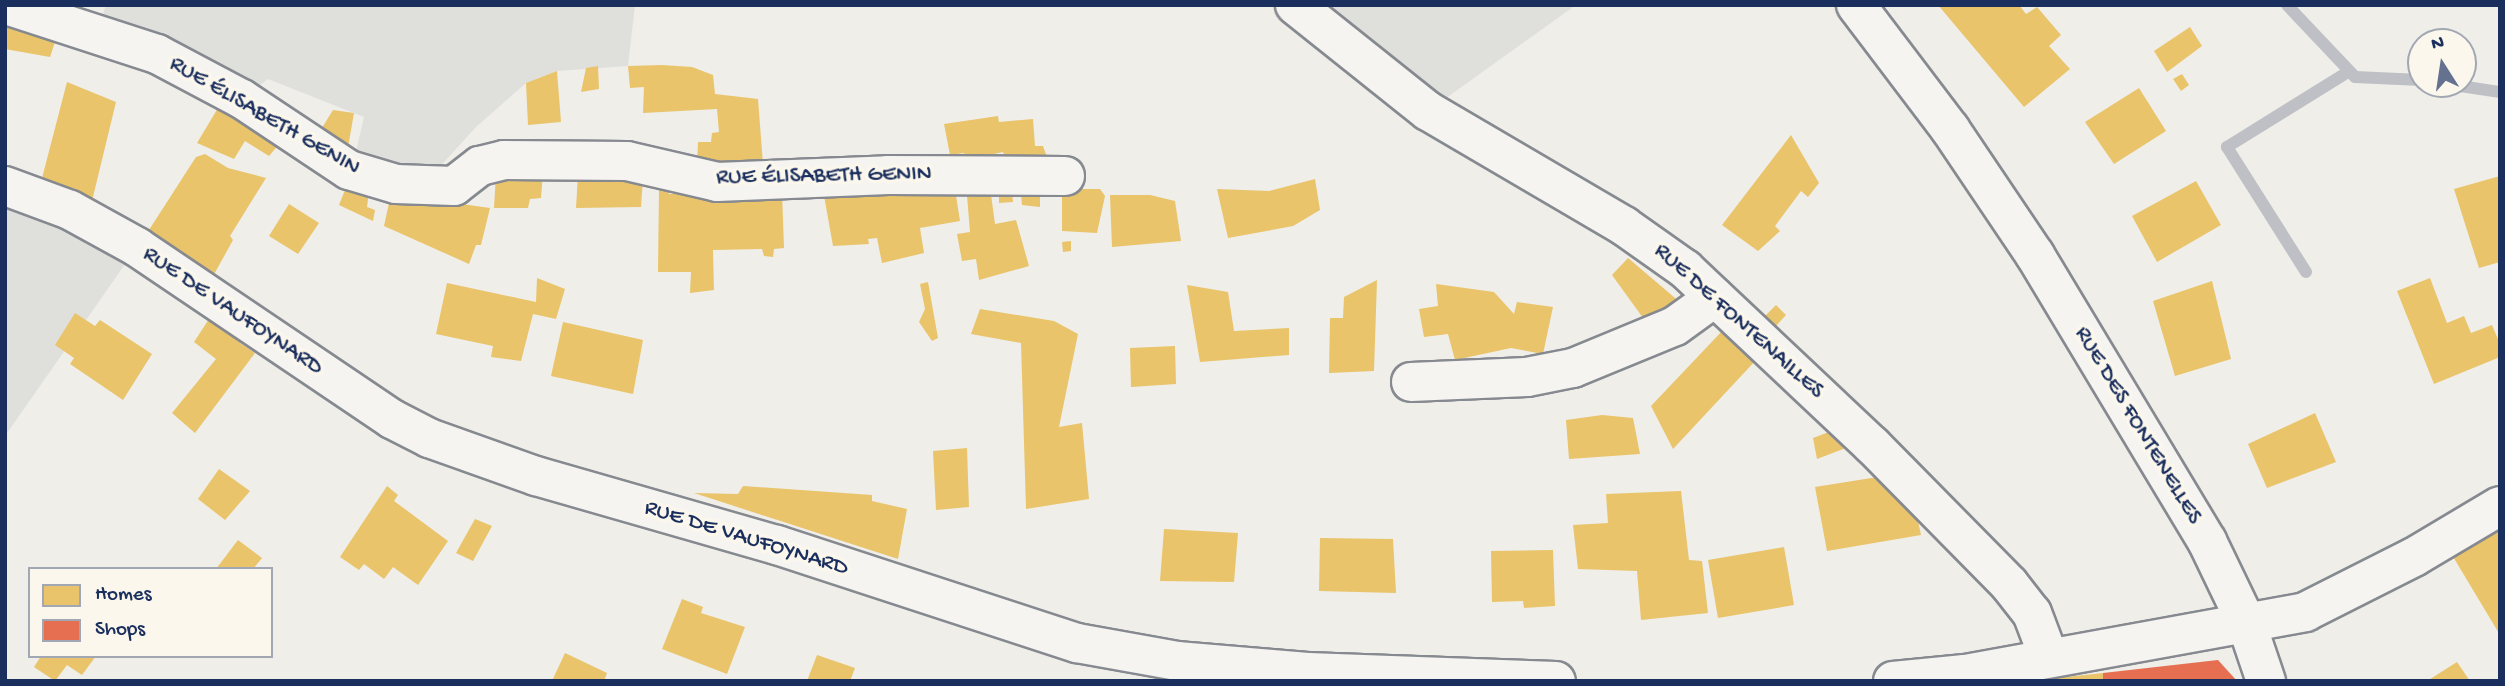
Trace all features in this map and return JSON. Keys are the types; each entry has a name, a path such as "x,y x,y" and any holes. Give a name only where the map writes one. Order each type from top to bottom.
{"street":[{"name":"RUE ÉLISABETH GENIN","path":"6,5 157,54 242,99 349,170 396,184 454,186 480,166 515,160 627,161 717,182 916,175 1065,176"},
{"name":"RUE DE FONTENAILLES","path":"1295,5 1428,111 1624,226 1715,297 1872,445 2008,583 2032,613 2049,658"},
{"name":"RUE DES FONTENELLES","path":"1856,5 1950,129 2035,256 2207,541 2246,622 2266,681"},
{"name":"RUE DE VAUFOYNARD","path":"5,186 70,210 137,247 392,419 429,438 536,476 777,545 1077,643 1177,661 1296,671 1556,681"},
{"path":"1411,382 1527,377 1573,368 1675,326 1715,297"},
{"path":"1893,681 1965,674 2049,658 2178,639 2246,622 2305,612 2414,557 2500,506"}],"shaded area":[{"path":"106,5 635,5 628,66 557,71 526,83 476,127 435,172 355,156 364,117 268,79 242,99 97,32"},
{"path":"1306,5 1576,5 1428,111"},
{"path":"5,191 137,247 5,436"}],"building: Homes":[{"path":"1938,5 2019,5 2026,14 2037,7 2061,35 2049,46 2070,69 2024,107"},
{"path":"5,12 58,33 50,57 5,49"},
{"path":"2190,27 2202,46 2167,72 2154,51"},
{"path":"598,66 599,89 581,92 586,68"},
{"path":"628,66 692,67 713,75 715,94 758,99 763,164 697,164 698,142 711,142 712,133 719,132 717,109 643,113 644,87 630,88"},
{"path":"557,71 561,122 528,125 526,83"},
{"path":"2182,74 2189,85 2181,91 2173,79"},
{"path":"67,82 116,102 92,201 41,182"},
{"path":"2139,88 2166,131 2114,164 2085,122"},
{"path":"221,103 286,136 269,156 245,141 234,159 197,143"},
{"path":"333,110 354,113 347,153 317,136"},
{"path":"998,116 999,122 1033,119 1035,146 1043,146 1050,165 1031,163 1028,155 1005,157 1003,152 965,160 964,153 950,155 944,124"},
{"path":"1791,135 1819,183 1808,197 1801,191 1775,226 1780,231 1758,251 1722,225"},
{"path":"205,154 228,168 266,178 230,236 233,240 212,278 147,233 196,157"},
{"path":"543,173 541,198 530,199 528,208 494,208 496,174"},
{"path":"578,175 643,178 641,207 576,208"},
{"path":"2500,176 2500,262 2479,268 2454,189"},
{"path":"1315,179 1320,210 1293,226 1228,238 1217,189 1269,191"},
{"path":"989,180 995,224 1016,220 1029,266 979,280 976,259 962,261 957,234 970,232 966,183"},
{"path":"2196,181 2221,225 2157,262 2132,216"},
{"path":"1011,182 1013,202 999,203 999,183"},
{"path":"954,183 960,221 920,228 924,253 882,263 877,238 868,239 869,244 833,246 823,190"},
{"path":"1020,183 1040,183 1040,207 1022,205"},
{"path":"347,185 369,192 367,207 375,210 373,221 339,205"},
{"path":"667,187 669,194 782,192 784,248 774,249 773,257 764,256 762,249 713,250 714,290 690,293 691,272 658,272 659,188"},
{"path":"1062,189 1100,189 1105,196 1097,233 1062,231"},
{"path":"391,194 490,208 481,245 476,245 469,264 384,226"},
{"path":"1110,195 1150,195 1175,201 1181,241 1112,247"},
{"path":"289,204 319,223 298,254 269,236"},
{"path":"1071,241 1071,251 1063,252 1062,242"},
{"path":"1628,258 1688,309 1651,329 1612,275"},
{"path":"537,278 565,289 556,319 533,314 521,361 491,357 493,346 436,334 447,283 536,302"},
{"path":"2430,278 2447,323 2464,316 2471,333 2492,325 2500,344 2500,357 2434,384 2397,291"},
{"path":"1377,280 1374,371 1329,373 1330,318 1343,318 1344,297"},
{"path":"2212,281 2231,359 2175,376 2153,301"},
{"path":"928,282 938,338 932,341 919,322 925,309 920,284"},
{"path":"1436,284 1494,292 1514,314 1517,302 1553,307 1543,354 1511,348 1455,360 1448,334 1424,337 1419,309 1438,306"},
{"path":"1187,285 1228,292 1234,331 1289,328 1289,355 1200,362"},
{"path":"1776,305 1786,315 1776,326 1765,316"},
{"path":"980,309 1054,321 1078,334 1059,427 1082,423 1089,499 1026,509 1021,343 971,334"},
{"path":"75,313 95,326 100,320 152,354 123,400 70,364 74,358 55,345"},
{"path":"209,319 241,331 240,343 255,353 195,433 172,413 216,359 194,342"},
{"path":"563,322 643,340 633,394 551,376"},
{"path":"1724,329 1757,359 1673,449 1651,406"},
{"path":"1175,346 1176,384 1131,387 1130,348"},
{"path":"2315,413 2336,462 2267,488 2248,444"},
{"path":"1602,415 1633,418 1640,454 1569,459 1566,420"},
{"path":"1834,430 1851,446 1817,459 1813,438"},
{"path":"967,448 969,507 936,510 933,451"},
{"path":"219,469 250,491 225,520 198,499"},
{"path":"1884,476 1914,503 1921,535 1827,551 1815,487"},
{"path":"387,486 398,495 394,501 448,541 418,585 393,567 384,579 364,564 359,570 340,557"},
{"path":"743,486 872,495 872,501 907,509 898,559 694,493 738,494"},
{"path":"1681,491 1689,560 1702,561 1708,613 1641,620 1637,571 1578,569 1573,525 1608,523 1606,494"},
{"path":"475,519 492,526 473,561 456,553"},
{"path":"2500,526 2500,635 2452,555"},
{"path":"1164,529 1238,533 1234,582 1160,581"},
{"path":"1320,538 1393,539 1396,593 1319,591"},
{"path":"238,540 262,558 255,567 218,567"},
{"path":"1784,547 1794,605 1718,618 1708,560"},
{"path":"1553,550 1555,606 1524,608 1523,601 1492,602 1491,551"},
{"path":"682,599 703,607 701,613 745,627 727,674 662,649"},
{"path":"565,653 607,673 604,681 552,681"},
{"path":"817,655 855,668 850,681 807,681"},
{"path":"40,658 95,658 82,675 67,665 55,681 34,667"},
{"path":"2457,662 2470,681 2427,681"},
{"path":"2103,673 2103,681 2048,681 2048,679"}],"building: Shops":[{"path":"2218,660 2237,681 2103,681 2103,673"}],"waterway":[{"path":"2287,5 2355,77 2407,79"},
{"path":"2306,272 2227,147 2348,72"},
{"path":"2477,89 2500,92"}]}
